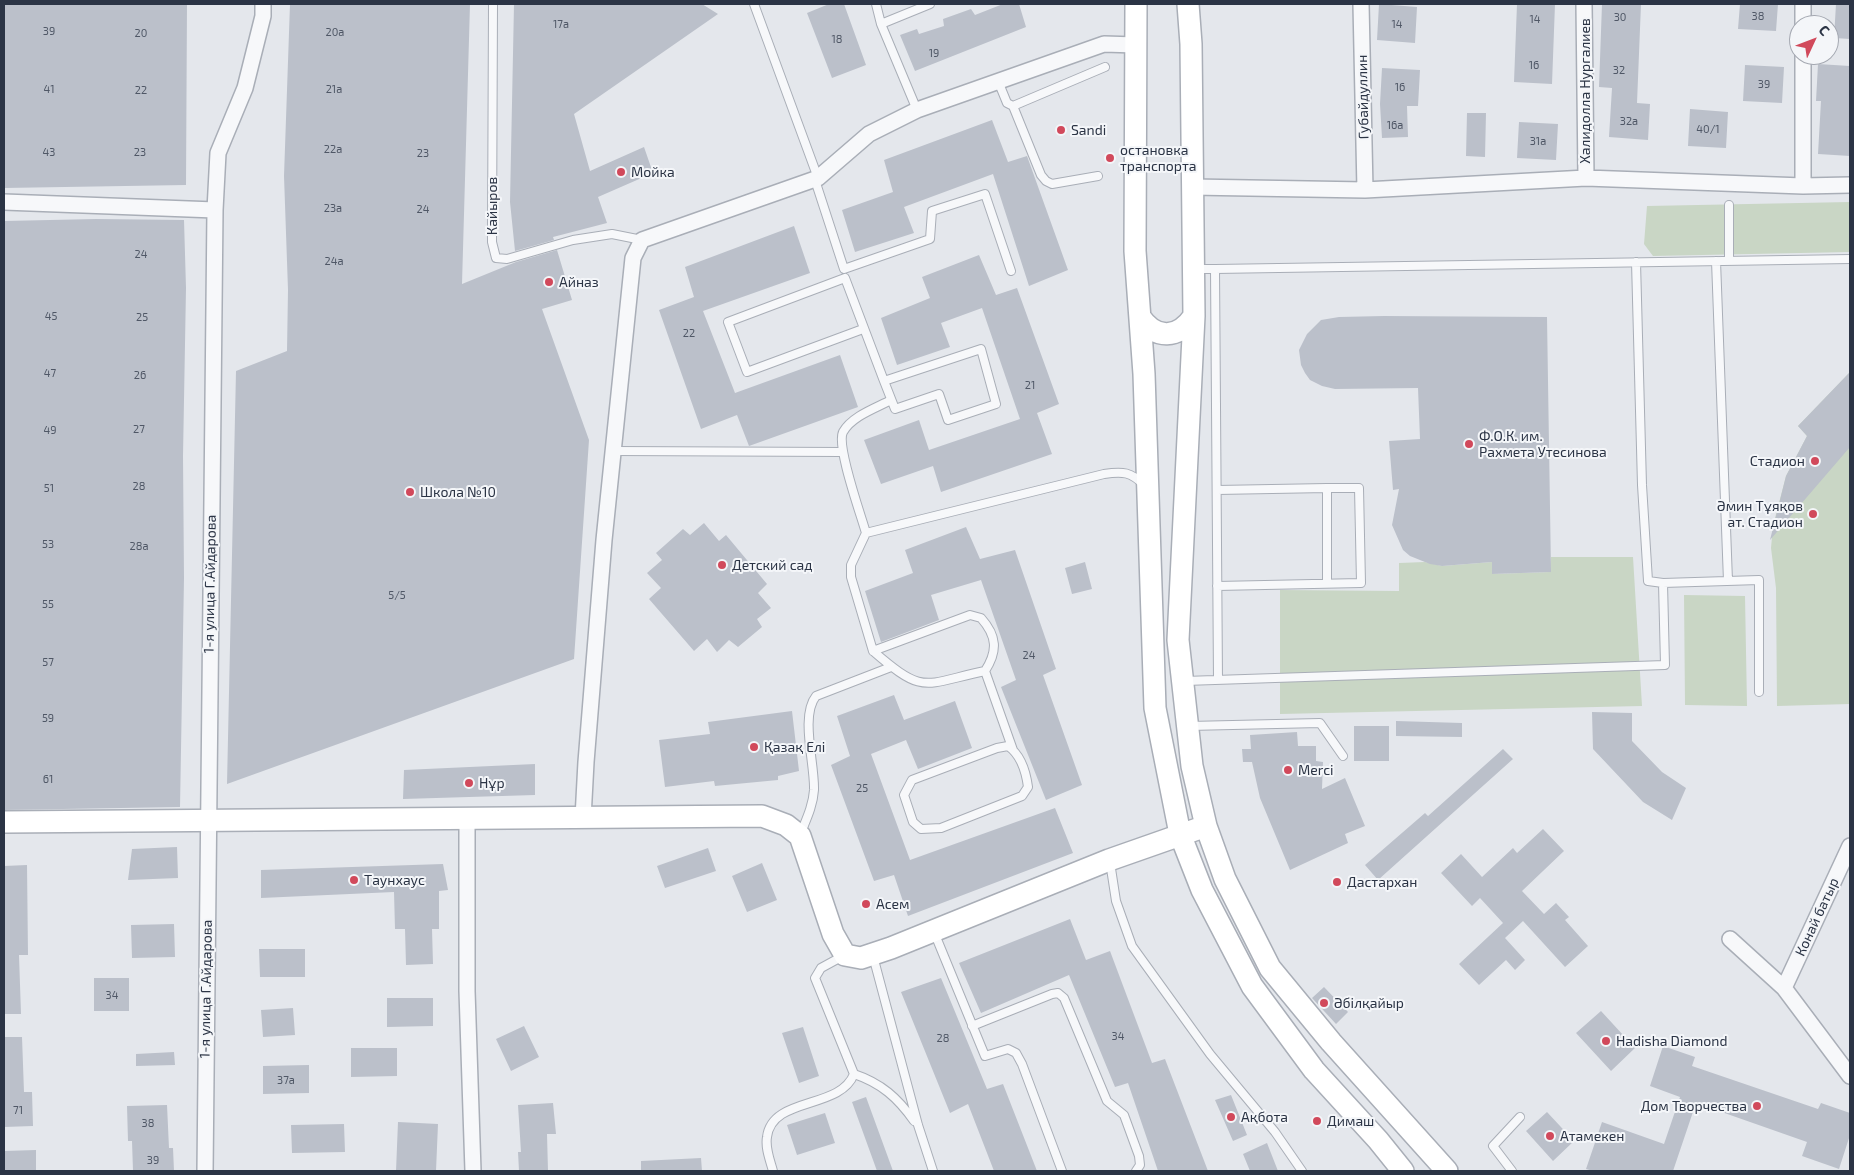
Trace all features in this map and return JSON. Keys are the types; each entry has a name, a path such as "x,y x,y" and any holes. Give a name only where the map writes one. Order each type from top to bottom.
{"street":[{"name":"1-я улица Г.Айдарова","path":"205,1171 215,210 218,153 245,88 263,16 262,4"},
{"path":"1136,4 1135,251 1140,317 1155,708 1180,834 1202,890 1252,986 1314,1070 1378,1140 1403,1171"},
{"path":"1188,4 1191,44 1194,316 1178,640 1192,766 1206,826 1225,879 1270,968 1331,1042 1447,1171"},
{"name":"Губайдуллин","path":"1361,4 1365,190"},
{"name":"Халидолла Нургалиев","path":"1584,4 1586,178"},
{"path":"583,818 602,569 633,258 642,240 817,179 869,134 916,110 1104,44 1136,46"},
{"path":"1803,65 1803,186"},
{"path":"1192,187 1365,190 1586,178 1803,186 1850,185"},
{"path":"4,202 215,210"},
{"path":"1140,317 1156,332 1168,336 1182,329 1194,316"},
{"path":"4,822 762,816 786,825 800,836 834,934 845,955 861,958 934,932 1109,860 1206,826"},
{"path":"467,818 467,991 472,1171"},
{"name":"Конай батыр","path":"1784,988 1850,846"},
{"path":"1730,939 1784,988 1850,1076"}],"lane":[{"name":"Кайыров","path":"493,4 492,242 496,258 507,259 573,240 612,234 642,240"},
{"path":"754,4 817,179 845,278 863,329 895,409 939,394 948,420 996,404 981,349 884,381"},
{"path":"876,4 881,24 916,110"},
{"path":"881,24 930,4"},
{"path":"1013,106 1105,67"},
{"path":"998,81 1007,103 1013,106 1041,175 1046,181 1052,184 1098,176"},
{"path":"844,269 930,239 932,211 985,194 1011,271"},
{"path":"1728,204 1730,261"},
{"path":"1192,269 1850,259"},
{"path":"1716,261 1728,581"},
{"path":"1636,262 1642,484 1648,581 1759,580 1759,692"},
{"path":"1215,269 1218,680"},
{"path":"845,278 728,322 747,372 863,329"},
{"path":"874,651 970,615 981,618 994,640 994,658 985,671 936,684 924,684 900,675 874,651 851,577 851,565 866,533 842,452 842,434 849,424 865,413 891,400"},
{"path":"614,451 842,452"},
{"path":"866,533 1122,471 1133,475 1147,488"},
{"path":"1326,584 1327,488"},
{"path":"1217,490 1359,488 1361,583 1217,586"},
{"path":"1182,681 1666,665 1663,582"},
{"path":"800,836 810,812 814,792 814,765 808,716 810,703 816,696 891,667"},
{"path":"985,671 1013,750 1017,752 1027,778 1028,787 1022,796 941,828 921,829 913,822 904,795 912,780 997,748 1008,746 1013,750"},
{"path":"1188,726 1320,723 1343,756"},
{"path":"1109,860 1116,901 1132,946 1210,1054 1275,1132 1302,1171"},
{"path":"934,932 985,1056 1008,1049 1016,1053 1022,1064 1062,1171"},
{"path":"872,954 918,1125 933,1171"},
{"path":"773,1171 766,1145 772,1123 796,1107 843,1091 851,1082 854,1074 815,978 821,968 845,955"},
{"path":"972,1026 1052,994 1058,993 1064,998 1107,1101 1124,1115 1139,1156 1140,1165 1136,1171"},
{"path":"854,1074 878,1084 893,1095 918,1125"},
{"path":"1512,1171 1493,1146 1520,1117"}],"green space":[{"path":"1850,202 1850,252 1653,256 1644,244 1647,206"},
{"name":"Әмин Тұяқов ат. Стадион","path":"1850,372 1850,704 1777,706 1776,588 1771,548 1773,526 1786,476 1807,436 1798,426"},
{"path":"1551,557 1633,557 1642,706 1280,714 1280,590 1399,591 1399,563 1425,562 1442,566 1492,562 1492,574 1550,572"},
{"path":"1684,595 1745,596 1747,706 1685,705"}],"building":[{"path":"4,4 187,4 186,185 4,188"},
{"name":"Школа №10","path":"290,4 470,4 462,284 516,262 557,250 572,300 542,309 589,440 574,659 227,784 236,371 287,351 288,290 284,176"},
{"path":"514,4 702,4 718,14 574,114 590,171 644,147 653,173 598,197 607,223 553,237 554,240 515,251 510,202"},
{"path":"829,4 844,4 866,65 832,78 807,13"},
{"path":"1003,4 1019,4 1026,27 915,71 900,35 917,29 919,34 944,26 943,19 971,9 975,15"},
{"path":"1379,4 1417,7 1415,43 1377,40"},
{"path":"1517,4 1555,4 1552,84 1514,82"},
{"path":"1602,4 1641,4 1637,103 1650,104 1648,140 1609,137 1612,88 1599,87"},
{"path":"1740,4 1778,4 1776,31 1738,29"},
{"path":"1836,4 1850,4 1850,39 1839,38 1839,15 1835,15"},
{"path":"1745,65 1784,67 1782,103 1743,101"},
{"path":"1818,65 1850,66 1850,156 1818,154 1821,101 1816,101"},
{"path":"1382,68 1420,70 1418,106 1407,106 1408,137 1382,138 1380,104"},
{"path":"1690,109 1728,112 1726,148 1688,146"},
{"path":"1467,113 1486,113 1485,157 1466,156"},
{"path":"992,120 1008,162 1027,156 1068,270 1029,286 993,174 904,207 914,233 855,252 842,210 893,192 884,160"},
{"path":"1519,122 1558,124 1556,160 1517,158"},
{"path":"184,220 186,288 180,807 4,810 4,221"},
{"path":"794,226 810,273 703,311 735,393 840,355 858,407 749,446 737,415 701,429 659,310 694,297 685,267"},
{"path":"979,255 996,295 1017,288 1059,404 1037,413 1052,454 941,492 933,466 881,484 864,440 919,420 929,450 1020,419 982,308 941,323 950,347 897,365 881,318 930,298 922,277"},
{"name":"Ф.О.К. им. Рахмета Утесинова","path":"1339,317 1547,317 1551,572 1492,574 1492,562 1442,566 1430,564 1410,556 1403,550 1392,525 1399,489 1393,490 1389,441 1420,439 1418,388 1335,389 1322,386 1310,380 1305,373 1301,365 1299,350 1307,334 1321,320"},
{"name":"Стадион","path":"1850,372 1850,447 1770,540 1786,476 1807,436 1798,426"},
{"path":"704,523 719,541 726,535 767,584 758,593 771,608 757,619 762,627 738,647 729,640 717,652 707,639 694,651 649,599 661,588 647,573 662,560 656,553 683,529 690,535"},
{"path":"966,527 980,559 1015,550 1056,669 1043,675 1082,785 1046,800 1001,687 1016,680 981,580 931,595 939,620 881,642 865,591 913,573 905,550"},
{"path":"1085,562 1092,589 1072,594 1065,568"},
{"path":"894,695 904,720 955,701 972,748 918,769 906,740 871,754 910,860 1055,808 1073,853 908,916 894,875 874,881 831,765 850,756 837,716"},
{"name":"Қазақ Елі","path":"792,711 799,771 778,776 778,780 715,786 714,781 665,787 659,740 710,734 708,722"},
{"path":"1592,712 1632,713 1632,741 1662,772 1686,788 1672,820 1643,802 1593,749"},
{"path":"1396,721 1462,723 1462,737 1396,736"},
{"path":"1354,726 1389,726 1389,761 1354,761"},
{"path":"1297,732 1298,746 1316,746 1316,761 1323,762 1322,789 1345,778 1365,826 1345,834 1348,843 1290,870 1260,798 1252,762 1243,762 1242,749 1251,749 1250,735"},
{"path":"1503,749 1513,759 1378,880 1365,865 1425,813 1428,816"},
{"name":"Нұр","path":"535,764 535,795 403,799 404,770"},
{"path":"1543,829 1564,851 1522,891 1544,914 1556,903 1569,917 1565,920 1588,946 1565,967 1523,921 1505,938 1525,960 1515,970 1506,960 1479,985 1459,964 1503,923 1480,898 1472,906 1441,873 1461,854 1482,877 1513,848 1517,853"},
{"path":"177,847 178,878 128,880 132,849"},
{"path":"708,848 716,871 665,888 657,866"},
{"path":"762,863 777,900 747,912 732,876"},
{"name":"Таунхаус","path":"443,864 448,890 439,891 439,929 432,929 433,964 406,965 405,929 395,929 394,892 261,898 261,870"},
{"path":"27,865 28,955 19,955 21,1014 4,1014 4,866"},
{"path":"1070,919 1086,960 1110,951 1152,1063 1165,1059 1208,1171 1158,1171 1128,1083 1115,1087 1069,975 981,1013 959,963"},
{"path":"174,924 175,957 132,958 131,925"},
{"path":"259,949 305,949 305,977 260,977"},
{"path":"94,978 129,978 129,1011 94,1011"},
{"path":"941,978 987,1089 1003,1084 1037,1171 994,1171 968,1104 950,1113 901,992"},
{"path":"1324,987 1348,1012 1336,1024 1312,998"},
{"path":"387,998 433,998 433,1026 387,1027"},
{"path":"293,1008 295,1035 263,1037 261,1010"},
{"name":"Hadisha Diamond","path":"1601,1011 1635,1048 1611,1071 1576,1033"},
{"path":"524,1026 539,1057 511,1071 496,1039"},
{"path":"803,1027 819,1076 799,1083 782,1033"},
{"path":"4,1037 22,1037 24,1092 32,1092 33,1126 4,1127"},
{"name":"Дом Творчества","path":"1663,1046 1695,1057 1692,1066 1818,1109 1821,1103 1850,1113 1850,1135 1839,1169 1802,1156 1807,1142 1696,1103 1673,1171 1593,1171 1586,1169 1602,1122 1664,1144 1680,1097 1650,1086"},
{"path":"351,1048 397,1048 397,1076 351,1077"},
{"path":"174,1052 175,1065 136,1066 136,1054"},
{"path":"309,1065 309,1093 263,1094 263,1066"},
{"name":"Ақбота","path":"1231,1095 1247,1135 1233,1141 1215,1100"},
{"path":"866,1097 893,1171 877,1171 852,1102"},
{"path":"553,1103 556,1134 547,1134 548,1171 519,1171 518,1152 521,1152 518,1105"},
{"path":"167,1105 169,1148 173,1148 174,1171 133,1171 132,1141 128,1141 127,1106"},
{"name":"Атамекен","path":"1547,1112 1574,1141 1553,1161 1526,1131"},
{"path":"825,1113 835,1143 797,1155 787,1125"},
{"path":"398,1122 438,1124 436,1171 396,1171"},
{"path":"344,1124 345,1152 292,1153 291,1125"},
{"path":"1267,1143 1278,1171 1250,1171 1243,1154"},
{"path":"36,1150 36,1171 4,1171 4,1151"},
{"path":"701,1158 702,1171 641,1171 641,1161"}],"place":[{"name":"Sandi","path":"1061,130"},
{"name":"остановка транспорта","path":"1110,158"},
{"name":"Мойка","path":"621,172"},
{"name":"Айназ","path":"549,282"},
{"name":"Ф.О.К. им. Рахмета Утесинова","path":"1469,444"},
{"name":"Стадион","path":"1815,461"},
{"name":"Школа №10","path":"410,492"},
{"name":"Әмин Тұяқов ат. Стадион","path":"1813,514"},
{"name":"Детский сад","path":"722,565"},
{"name":"Қазақ Елі","path":"754,747"},
{"name":"Merci","path":"1288,770"},
{"name":"Нұр","path":"469,783"},
{"name":"Таунхаус","path":"354,880"},
{"name":"Дастархан","path":"1337,882"},
{"name":"Асем","path":"866,904"},
{"name":"Әбілқайыр","path":"1324,1003"},
{"name":"Hadisha Diamond","path":"1606,1041"},
{"name":"Дом Творчества","path":"1757,1106"},
{"name":"Ақбота","path":"1231,1117"},
{"name":"Димаш","path":"1317,1121"},
{"name":"Атамекен","path":"1550,1136"}]}
